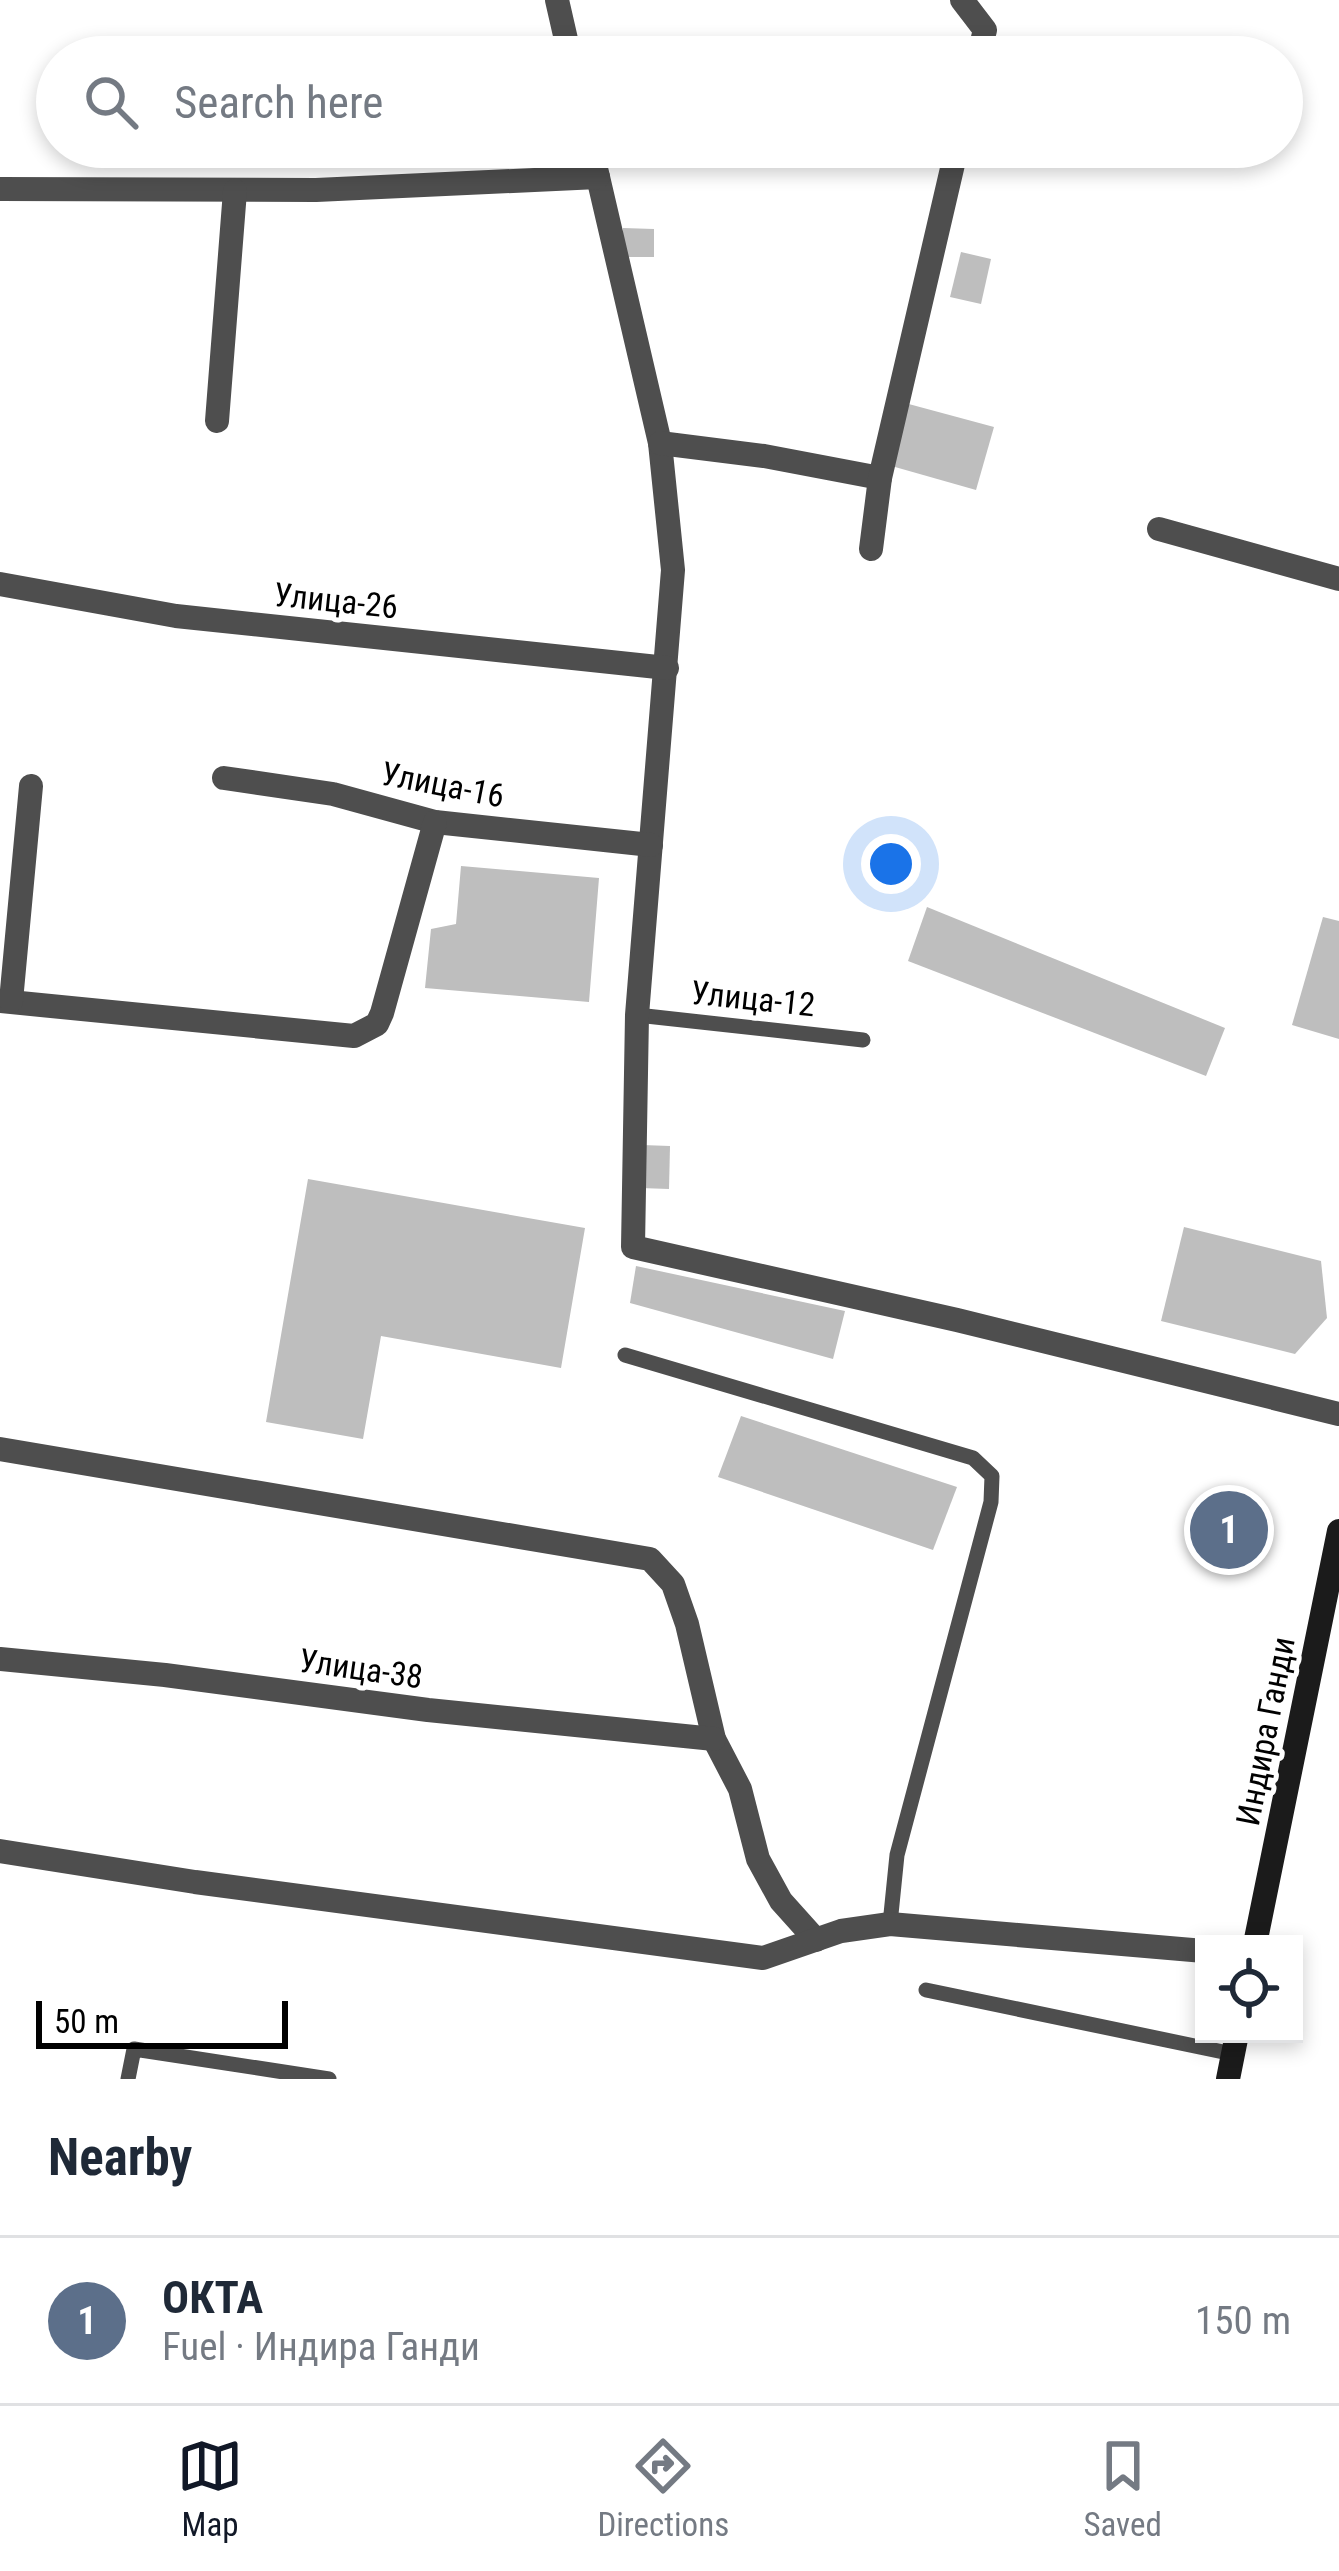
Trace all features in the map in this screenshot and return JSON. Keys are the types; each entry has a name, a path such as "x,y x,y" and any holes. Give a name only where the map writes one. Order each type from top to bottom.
{"street":[{"path":"557,0 565,36"},
{"path":"962,0 985,30 983,36"},
{"path":"596,168 660,443 673,570 637,1015 633,1247 1339,1414"},
{"path":"871,549 880,478 952,168"},
{"path":"0,189 235,191 598,176"},
{"path":"217,421 235,191"},
{"path":"660,443 880,478"},
{"path":"1159,529 1339,579"},
{"name":"Улица-26","path":"0,584 176,616 668,668"},
{"name":"Улица-16","path":"224,778 333,794 435,822 651,845"},
{"path":"32,786 6,1001 354,1036 377,1024 382,1013 435,822"},
{"path":"0,1449 650,1558 673,1584 714,1739 740,1789 758,1859 782,1901 816,1940"},
{"name":"Индира Ганди","path":"1258,1935 1339,1531"},
{"name":"Улица-38","path":"0,1659 714,1739"},
{"path":"0,1851 195,1882 763,1958 816,1940 890,1924 1195,1950"}],"lane":[{"name":"Улица-12","path":"637,1015 863,1040"},
{"path":"625,1355 973,1458 992,1476 991,1502 896,1855 890,1924"},
{"path":"926,1990 1233,2056"},
{"path":"128,2079 134,2049 329,2079"}],"building":[{"path":"623,228 654,229 654,257 623,257"},
{"path":"961,252 991,259 981,304 950,297"},
{"path":"905,403 994,427 976,490 888,465"},
{"path":"461,866 599,878 589,1002 425,988 431,929 456,924"},
{"path":"927,907 1225,1028 1206,1076 908,961"},
{"path":"1323,917 1339,921 1339,1039 1292,1025"},
{"path":"642,1145 670,1146 669,1189 640,1188"},
{"path":"308,1179 585,1228 561,1368 381,1336 363,1439 266,1422"},
{"path":"1184,1227 1321,1261 1327,1318 1295,1354 1161,1321"},
{"path":"636,1266 845,1311 833,1359 630,1303"},
{"path":"741,1416 957,1487 933,1550 718,1477"}],"place":[{"name":"ОКТА","path":"1229,1530"}]}
